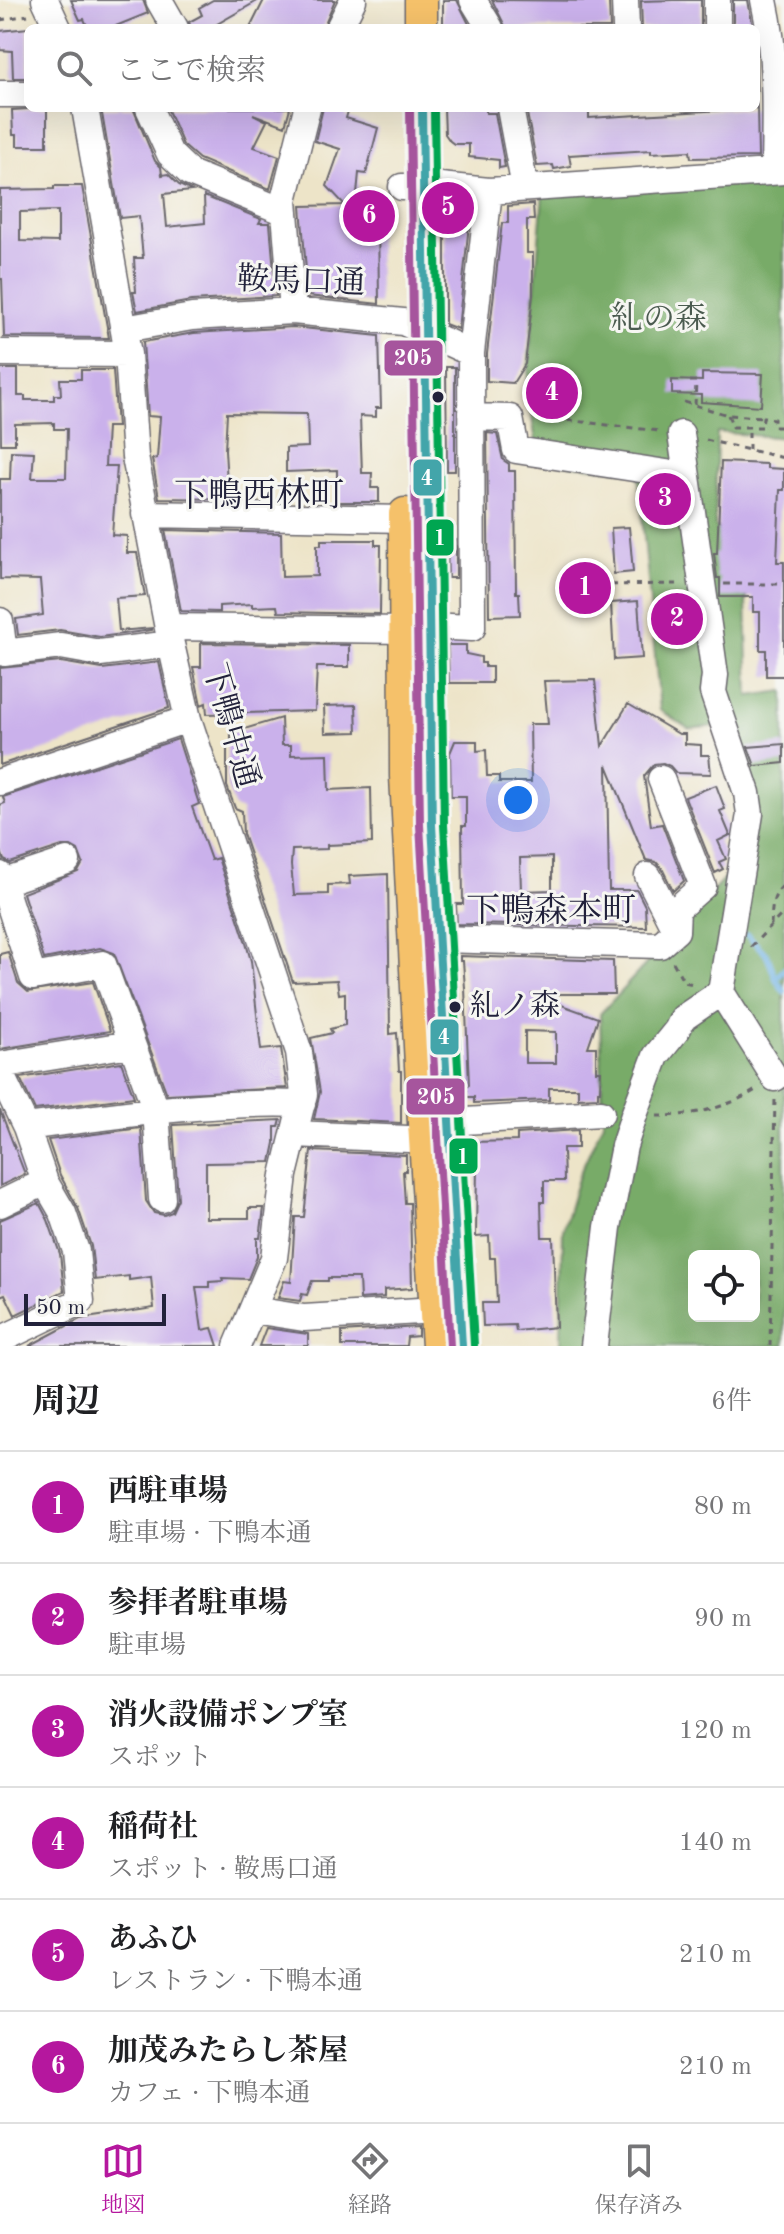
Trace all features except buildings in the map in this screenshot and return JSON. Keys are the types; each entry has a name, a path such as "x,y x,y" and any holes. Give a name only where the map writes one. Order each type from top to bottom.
{"main road":[{"path":"400,0 400,24"},
{"path":"421,0 421,24"},
{"path":"402,112 412,187 417,628 438,939 438,1346"},
{"path":"412,187 421,112"},
{"path":"417,628 406,776 437,1130 462,1346"}],"street":[{"path":"159,0 173,24"},
{"path":"341,24 353,0"},
{"path":"473,0 488,24"},
{"path":"625,0 626,24"},
{"path":"717,0 717,24"},
{"path":"412,187 489,191 779,171 780,75 764,38 764,0"},
{"path":"0,94 24,94"},
{"name":"下鴨中通","path":"86,112 126,341 135,457 169,636 188,719 299,1052 304,1094 284,1175 274,1258 237,1346"},
{"path":"151,112 170,154 190,173 285,212"},
{"path":"293,311 284,200 306,112"},
{"path":"511,112 525,188"},
{"path":"0,621 4,653 61,646 100,653 169,636 472,628 471,353 489,191"},
{"name":"鞍馬口通","path":"0,353 126,341 192,317 293,311 414,328 471,353"},
{"path":"472,417 510,418 516,450 686,476"},
{"path":"681,434 715,675 713,692 747,793 750,814 721,992 775,1078"},
{"path":"145,514 472,522"},
{"path":"0,782 188,719"},
{"path":"661,779 703,886 677,909 668,938"},
{"path":"67,861 2,879 33,977 103,964 156,1110 162,1199"},
{"path":"648,876 668,938"},
{"path":"438,939 668,938"},
{"path":"594,1346 608,1227 624,1146 634,1115 656,1056 683,1018 721,992"},
{"path":"0,1065 131,1044"},
{"path":"0,1073 26,1127 45,1182 63,1213 76,1251 81,1301 0,1340"},
{"path":"26,1127 156,1110 260,1103 302,1104"},
{"path":"294,1134 356,1138 601,1113"},
{"path":"0,1204 45,1182"},
{"path":"253,1310 304,1318 436,1310"}],"path":[{"path":"0,20 51,13"},
{"path":"690,381 696,381 695,406"},
{"path":"684,402 728,415 774,419 774,427 784,427"},
{"path":"728,415 733,427 749,428 762,427 763,417"},
{"path":"525,416 681,434 784,458"},
{"path":"749,428 749,450"},
{"path":"771,925 772,905 778,890 784,885"},
{"path":"761,937 784,912"},
{"path":"668,938 671,956 684,982 706,985 721,992"},
{"path":"634,1115 684,1116 710,1110 744,1097 775,1078"},
{"path":"770,1346 775,1078"}],"green space":[{"name":"糺の森","path":"784,182 784,438 717,432 715,526 755,574 746,601 749,696 784,691 784,1346 561,1346 563,1230 579,1175 603,1122 600,1014 726,877 740,833 738,801 716,726 689,729 660,710 638,472 539,461 527,385 543,192"}],"waterway":[{"path":"747,935 767,955 776,979"},
{"path":"784,969 776,979 784,991"}],"transit line":[{"name":"205","path":"410,112 420,825 450,1346"},
{"name":"4","path":"422,112 432,825 462,1346"},
{"name":"1","path":"434,112 444,825 474,1345"}],"place":[{"name":"あふひ","path":"448,208"},
{"name":"加茂みたらし茶屋","path":"369,216"},
{"name":"稲荷社","path":"552,393"},
{"name":"消火設備ポンプ室","path":"665,499"},
{"name":"西駐車場","path":"585,588"},
{"name":"参拝者駐車場","path":"677,619"},
{"name":"糺ノ森","path":"455,1007"}],"district":[{"name":"下鴨西林町","path":"259,497"},
{"name":"下鴨森本町","path":"551,912"}]}
